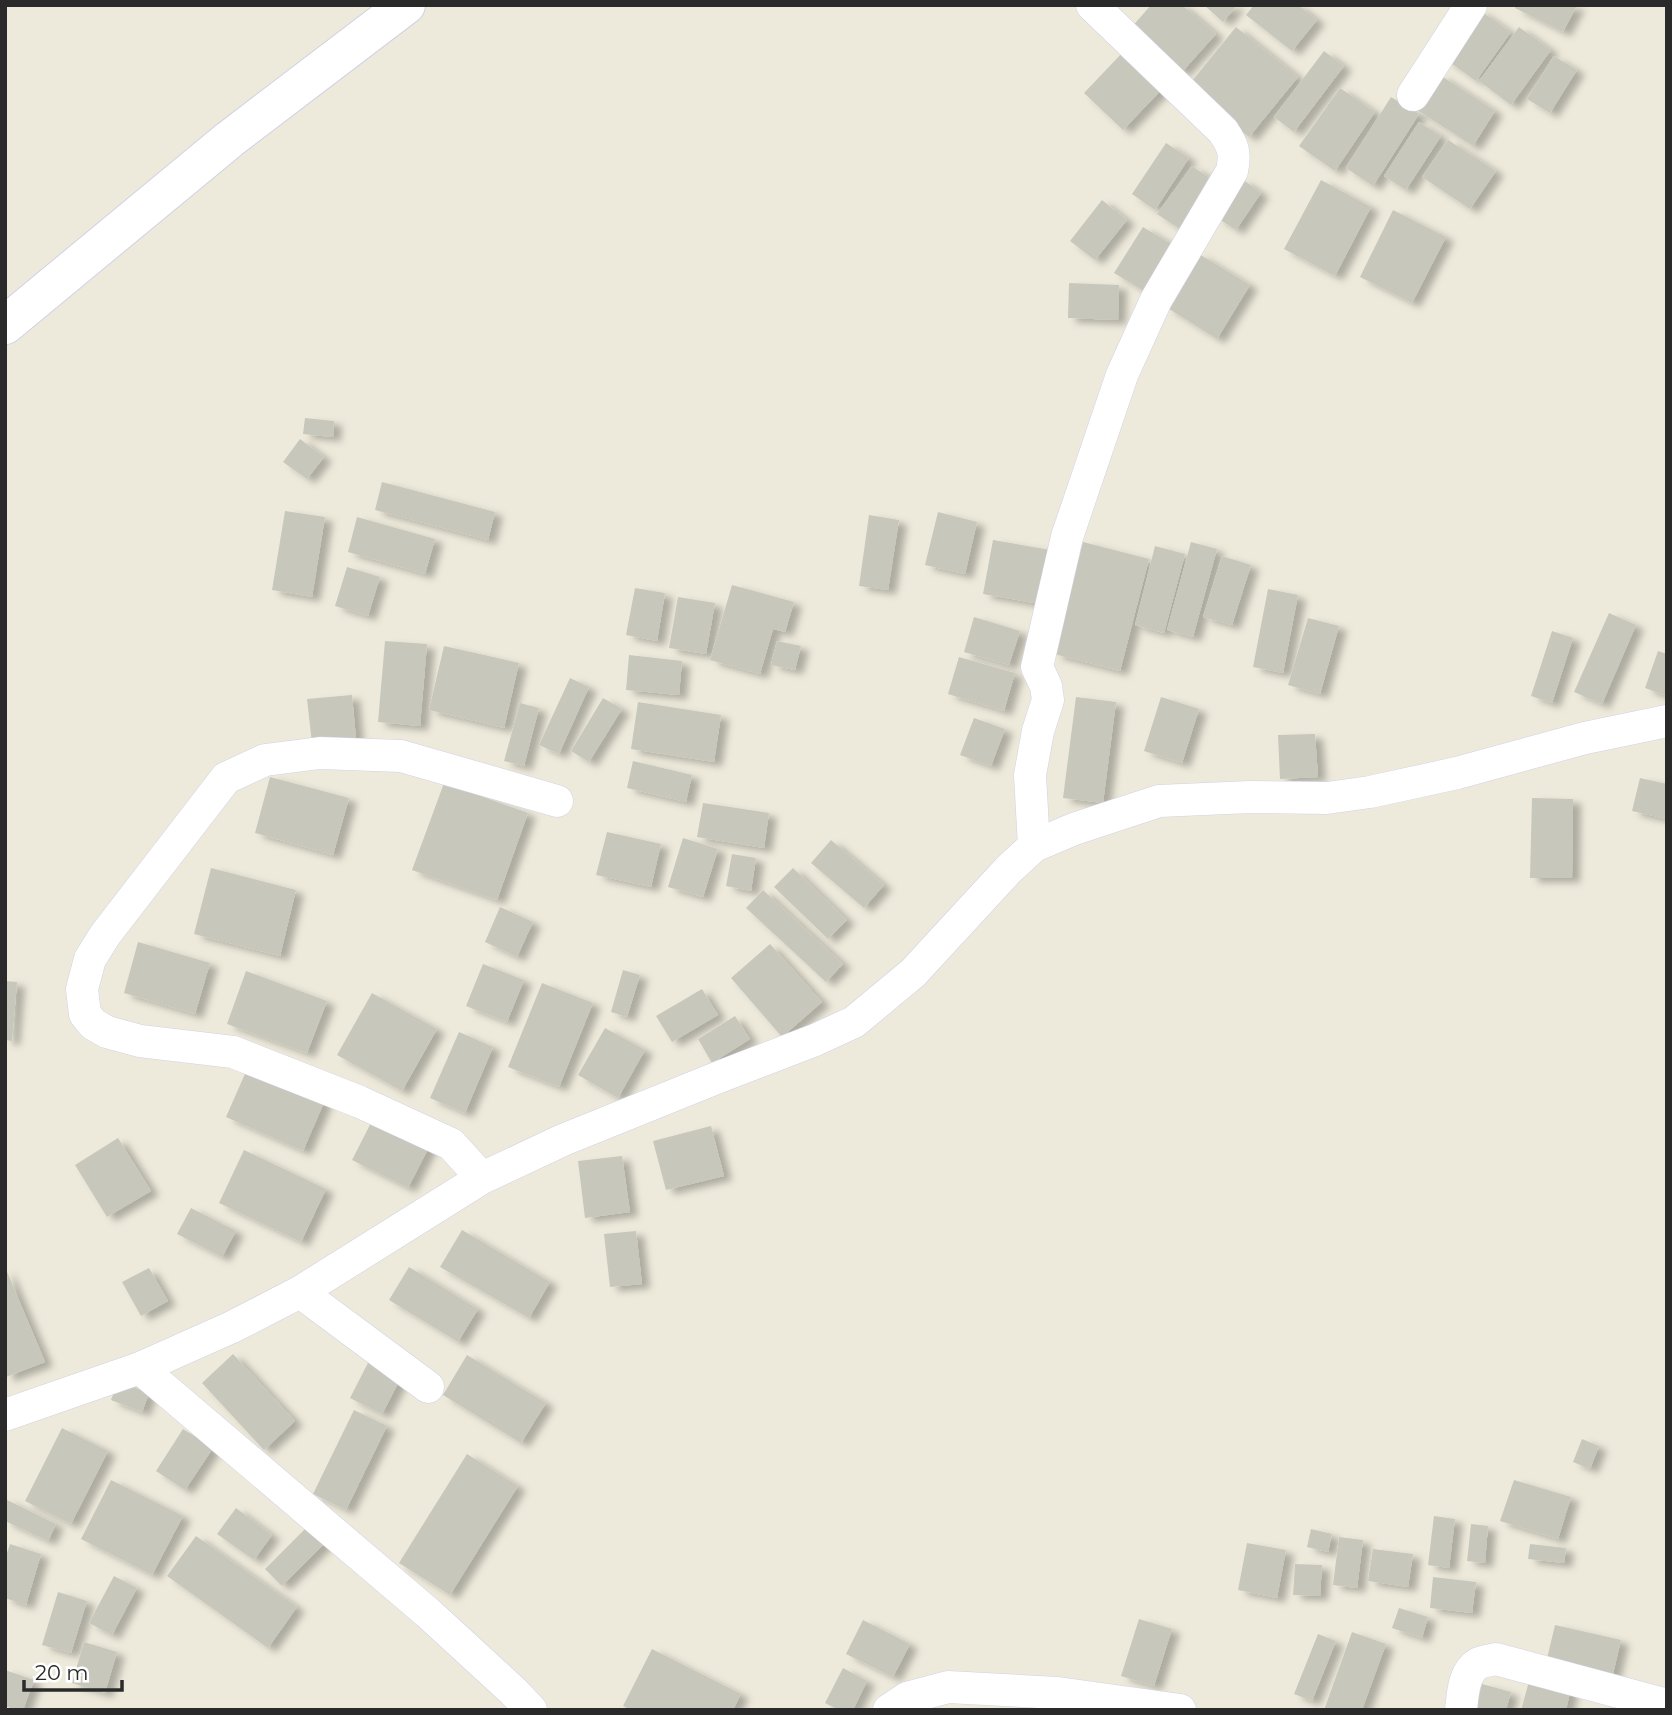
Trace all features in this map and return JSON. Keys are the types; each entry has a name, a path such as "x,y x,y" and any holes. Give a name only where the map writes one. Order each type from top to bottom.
{"street":[{"path":"5,326 230,139 406,5"},
{"path":"1034,846 1030,775 1038,730 1048,700 1046,686 1037,667 1067,537 1122,375 1156,300 1233,171 1235,158 1232,145 1223,131 1092,5"},
{"path":"1413,95 1471,5"},
{"path":"5,1415 140,1368 232,1326 300,1292 482,1178 563,1140 854,1022 913,973 1008,870 1034,846 1074,829 1159,801 1250,797 1326,798 1370,792 1457,773 1585,738 1667,721"},
{"path":"482,1178 451,1144 348,1097 233,1052 140,1041 107,1032 93,1024 85,1014 82,989 90,959 105,935 226,778 265,760 320,753 401,756 557,801"},
{"path":"300,1292 428,1387"},
{"path":"140,1368 428,1613 513,1690 531,1710"},
{"path":"1461,1710 1465,1681 1472,1670 1479,1663 1496,1659 1667,1705"},
{"path":"889,1710 907,1698 948,1687 1058,1693 1119,1706 1180,1710"}],"building":[{"path":"1151,5 1182,5 1216,34 1181,73 1130,29"},
{"path":"1204,5 1237,5 1223,22"},
{"path":"1254,5 1298,5 1317,20 1292,51 1246,15"},
{"path":"1516,5 1577,5 1563,32 1515,8"},
{"path":"1479,10 1511,32 1476,81 1445,59"},
{"path":"1236,27 1298,77 1249,137 1187,87"},
{"path":"1519,27 1551,50 1511,105 1479,81"},
{"path":"1125,50 1164,87 1123,130 1084,93"},
{"path":"1324,51 1344,66 1294,132 1274,117"},
{"path":"1554,56 1577,70 1550,113 1527,99"},
{"path":"1440,75 1495,111 1473,146 1417,110"},
{"path":"1340,88 1375,112 1335,171 1299,146"},
{"path":"1391,97 1419,114 1373,186 1346,168"},
{"path":"1419,122 1441,136 1406,190 1384,176"},
{"path":"1448,140 1496,171 1470,209 1422,177"},
{"path":"1166,143 1189,158 1155,210 1132,194"},
{"path":"1192,166 1220,185 1186,233 1157,214"},
{"path":"1242,179 1261,193 1236,230 1216,217"},
{"path":"1321,180 1371,207 1335,276 1284,249"},
{"path":"1102,200 1127,220 1095,260 1070,241"},
{"path":"1393,210 1446,237 1412,303 1360,277"},
{"path":"1143,227 1173,245 1144,291 1114,273"},
{"path":"1199,254 1250,285 1217,339 1166,307"},
{"path":"1069,283 1119,285 1118,320 1068,318"},
{"path":"305,418 334,421 333,437 303,434"},
{"path":"300,439 324,457 307,479 283,462"},
{"path":"382,482 495,512 488,540 375,510"},
{"path":"285,511 325,517 312,597 272,590"},
{"path":"938,512 977,522 965,574 925,565"},
{"path":"869,515 899,520 888,590 859,586"},
{"path":"357,517 435,539 425,574 348,552"},
{"path":"993,540 1050,550 1040,604 983,594"},
{"path":"1083,542 1149,559 1120,671 1054,654"},
{"path":"1191,542 1217,549 1193,637 1167,630"},
{"path":"1155,546 1185,554 1164,633 1135,625"},
{"path":"1222,556 1251,565 1232,625 1203,617"},
{"path":"347,567 380,577 368,616 335,606"},
{"path":"732,585 794,602 785,632 773,629 760,674 710,660"},
{"path":"635,588 665,593 657,641 626,635"},
{"path":"1268,589 1298,595 1283,673 1253,667"},
{"path":"678,597 715,603 706,654 669,648"},
{"path":"1609,613 1636,625 1602,704 1574,692"},
{"path":"974,617 1020,631 1009,665 964,652"},
{"path":"1308,618 1339,626 1320,694 1288,685"},
{"path":"1552,631 1573,638 1552,703 1531,696"},
{"path":"385,641 427,644 420,726 378,722"},
{"path":"777,641 801,646 795,670 771,665"},
{"path":"444,646 519,663 504,728 429,710"},
{"path":"1658,651 1667,654 1667,696 1645,688"},
{"path":"629,655 682,661 679,695 626,690"},
{"path":"959,657 1015,673 1004,711 948,694"},
{"path":"570,678 589,687 559,754 539,745"},
{"path":"352,695 356,739 312,743 307,699"},
{"path":"1076,697 1116,702 1103,803 1063,798"},
{"path":"1161,697 1199,709 1182,763 1144,751"},
{"path":"603,698 622,709 589,762 571,751"},
{"path":"638,702 721,715 714,762 631,749"},
{"path":"520,703 539,708 524,766 504,761"},
{"path":"974,718 1005,729 991,766 960,755"},
{"path":"1315,734 1318,777 1280,779 1278,735"},
{"path":"633,761 692,775 686,802 627,788"},
{"path":"270,777 349,798 333,855 255,833"},
{"path":"1640,778 1667,784 1667,819 1632,811"},
{"path":"444,783 528,813 497,900 412,870"},
{"path":"1532,798 1573,799 1572,878 1530,878"},
{"path":"703,803 769,813 764,848 697,837"},
{"path":"607,832 661,844 651,887 596,875"},
{"path":"683,838 718,849 703,897 668,887"},
{"path":"831,840 884,885 864,908 811,863"},
{"path":"732,854 756,858 751,891 726,886"},
{"path":"211,868 296,890 280,956 194,934"},
{"path":"793,868 847,920 828,939 774,887"},
{"path":"763,890 843,964 826,982 746,908"},
{"path":"500,907 533,922 517,957 485,942"},
{"path":"138,942 210,963 195,1014 124,993"},
{"path":"770,944 822,1002 782,1037 731,978"},
{"path":"483,964 524,980 507,1022 466,1006"},
{"path":"623,970 640,975 627,1017 611,1012"},
{"path":"246,971 327,1001 307,1053 227,1024"},
{"path":"5,981 17,982 12,1041 5,1040"},
{"path":"542,983 593,1003 559,1087 508,1067"},
{"path":"702,989 718,1015 672,1042 656,1016"},
{"path":"372,993 437,1029 402,1091 337,1055"},
{"path":"735,1016 750,1039 712,1063 698,1039"},
{"path":"605,1028 645,1050 618,1098 578,1075"},
{"path":"459,1032 493,1047 465,1113 430,1098"},
{"path":"248,1067 325,1100 303,1151 226,1117"},
{"path":"376,1113 432,1141 408,1188 352,1160"},
{"path":"711,1126 724,1176 666,1190 653,1141"},
{"path":"118,1138 151,1191 107,1217 75,1165"},
{"path":"244,1150 326,1189 301,1242 219,1203"},
{"path":"622,1156 630,1212 585,1218 578,1161"},
{"path":"191,1208 236,1231 222,1257 177,1234"},
{"path":"462,1230 550,1282 529,1318 440,1267"},
{"path":"636,1231 642,1284 610,1287 604,1234"},
{"path":"5,1267 45,1362 6,1377 5,1375"},
{"path":"409,1267 478,1309 458,1342 389,1300"},
{"path":"149,1268 168,1301 141,1316 122,1282"},
{"path":"233,1354 295,1421 264,1450 202,1383"},
{"path":"467,1355 546,1403 521,1443 443,1395"},
{"path":"371,1357 403,1374 382,1414 350,1398"},
{"path":"118,1381 149,1393 142,1412 111,1400"},
{"path":"354,1410 387,1426 346,1510 313,1494"},
{"path":"62,1428 108,1451 71,1524 25,1501"},
{"path":"183,1429 213,1448 185,1490 156,1471"},
{"path":"1582,1439 1599,1446 1590,1469 1573,1462"},
{"path":"467,1454 518,1486 450,1595 399,1563"},
{"path":"111,1480 183,1516 152,1575 81,1539"},
{"path":"1514,1480 1571,1497 1558,1539 1500,1521"},
{"path":"5,1499 56,1524 48,1541 5,1521"},
{"path":"236,1508 272,1535 254,1560 217,1534"},
{"path":"1434,1516 1455,1519 1449,1568 1428,1565"},
{"path":"310,1524 327,1541 282,1586 265,1569"},
{"path":"1471,1524 1488,1526 1485,1563 1467,1561"},
{"path":"1311,1529 1332,1534 1328,1552 1307,1547"},
{"path":"196,1536 297,1607 268,1648 167,1576"},
{"path":"1339,1537 1363,1540 1357,1588 1333,1585"},
{"path":"1247,1543 1286,1550 1277,1598 1238,1590"},
{"path":"10,1544 41,1554 26,1605 5,1598 5,1559"},
{"path":"1530,1544 1566,1548 1564,1563 1528,1559"},
{"path":"1373,1549 1413,1554 1408,1587 1368,1581"},
{"path":"1295,1564 1322,1565 1320,1596 1293,1595"},
{"path":"114,1576 137,1588 112,1635 89,1623"},
{"path":"1433,1577 1476,1582 1472,1613 1430,1608"},
{"path":"58,1592 87,1601 71,1653 42,1645"},
{"path":"1399,1608 1428,1617 1422,1638 1392,1628"},
{"path":"1139,1619 1172,1629 1154,1686 1121,1676"},
{"path":"863,1620 910,1644 893,1677 846,1654"},
{"path":"1555,1625 1621,1640 1612,1678 1546,1663"},
{"path":"1352,1632 1386,1644 1362,1710 1324,1710"},
{"path":"1318,1634 1336,1641 1312,1701 1294,1694"},
{"path":"84,1642 117,1652 105,1693 72,1683"},
{"path":"652,1649 741,1694 733,1710 631,1710 623,1706"},
{"path":"843,1668 867,1681 853,1710 839,1710 825,1703"},
{"path":"5,1670 34,1680 23,1710 5,1706"},
{"path":"1530,1678 1571,1688 1566,1710 1521,1710"},
{"path":"1482,1684 1511,1692 1506,1710 1475,1710"}]}
